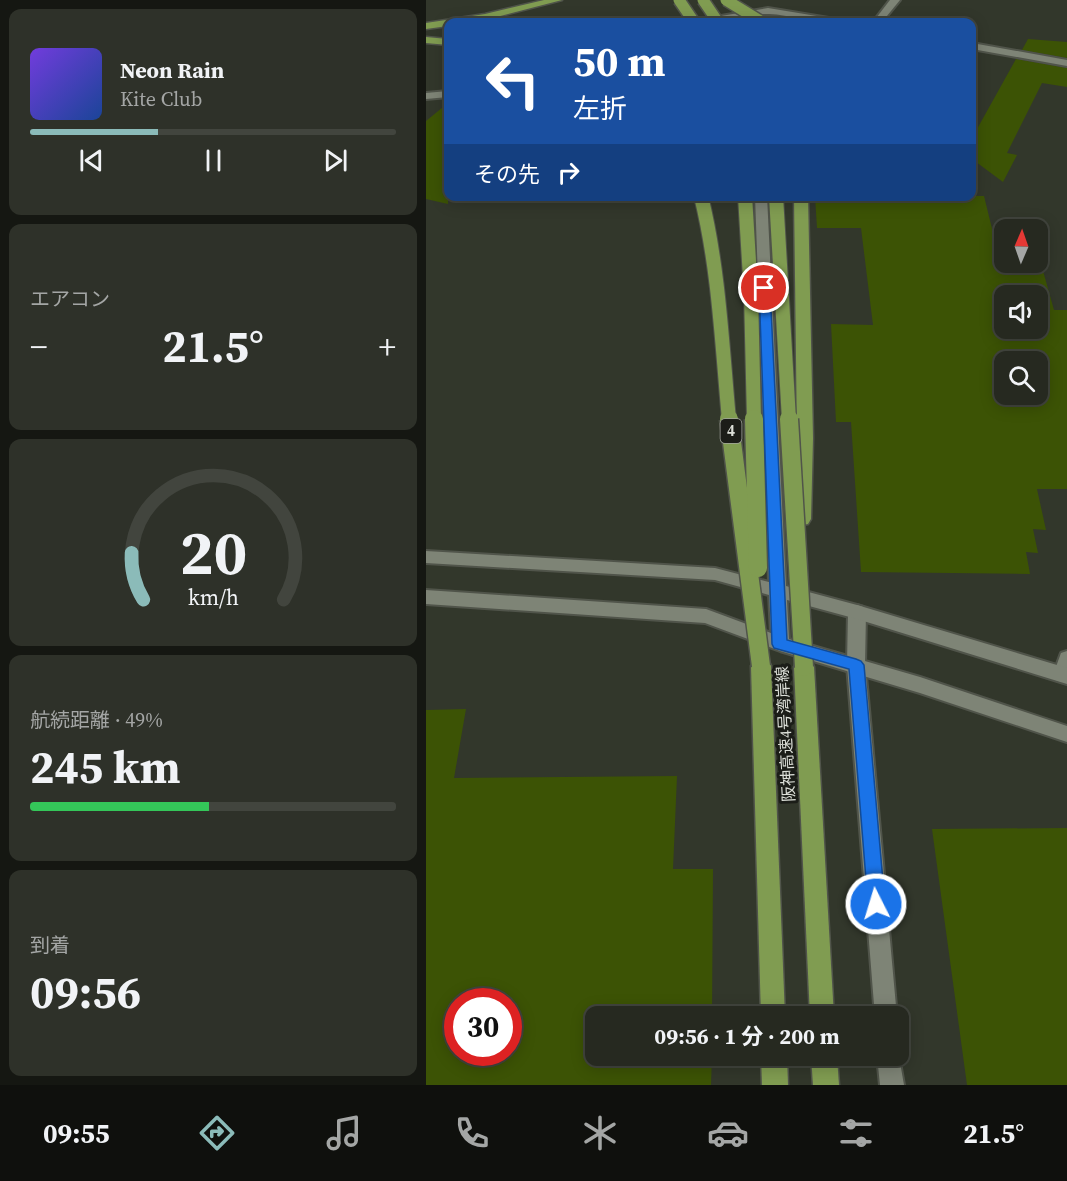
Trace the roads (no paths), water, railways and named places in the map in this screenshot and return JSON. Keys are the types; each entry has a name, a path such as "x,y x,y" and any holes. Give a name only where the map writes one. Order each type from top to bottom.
{"highway":[{"path":"472,18 557,0"},
{"path":"679,0 691,18"},
{"path":"703,0 715,18"},
{"path":"726,0 757,18"},
{"path":"426,15 495,3"},
{"path":"426,26 444,23"},
{"path":"426,40 444,42"},
{"path":"426,52 444,53"},
{"name":"4","path":"702,201 710,232 716,276 731,441 761,666"},
{"name":"阪神高速4号湾岸線","path":"745,201 751,306 773,1006"},
{"name":"阪神高速4号湾岸線","path":"777,201 821,1006"},
{"path":"799,572 805,438 801,201"},
{"path":"774,1066 775,1085"},
{"path":"825,1066 826,1085"}],"street":[{"path":"679,0 698,18"},
{"path":"880,18 895,0"},
{"path":"726,18 768,11 811,18"},
{"path":"976,47 1067,63"},
{"path":"426,96 444,94"},
{"path":"760,201 780,644"},
{"path":"426,557 715,574 1065,669"},
{"path":"426,597 706,616 780,644 856,665 1067,734"},
{"path":"856,612 856,665 885,1006"},
{"path":"890,1066 892,1085"}]}
